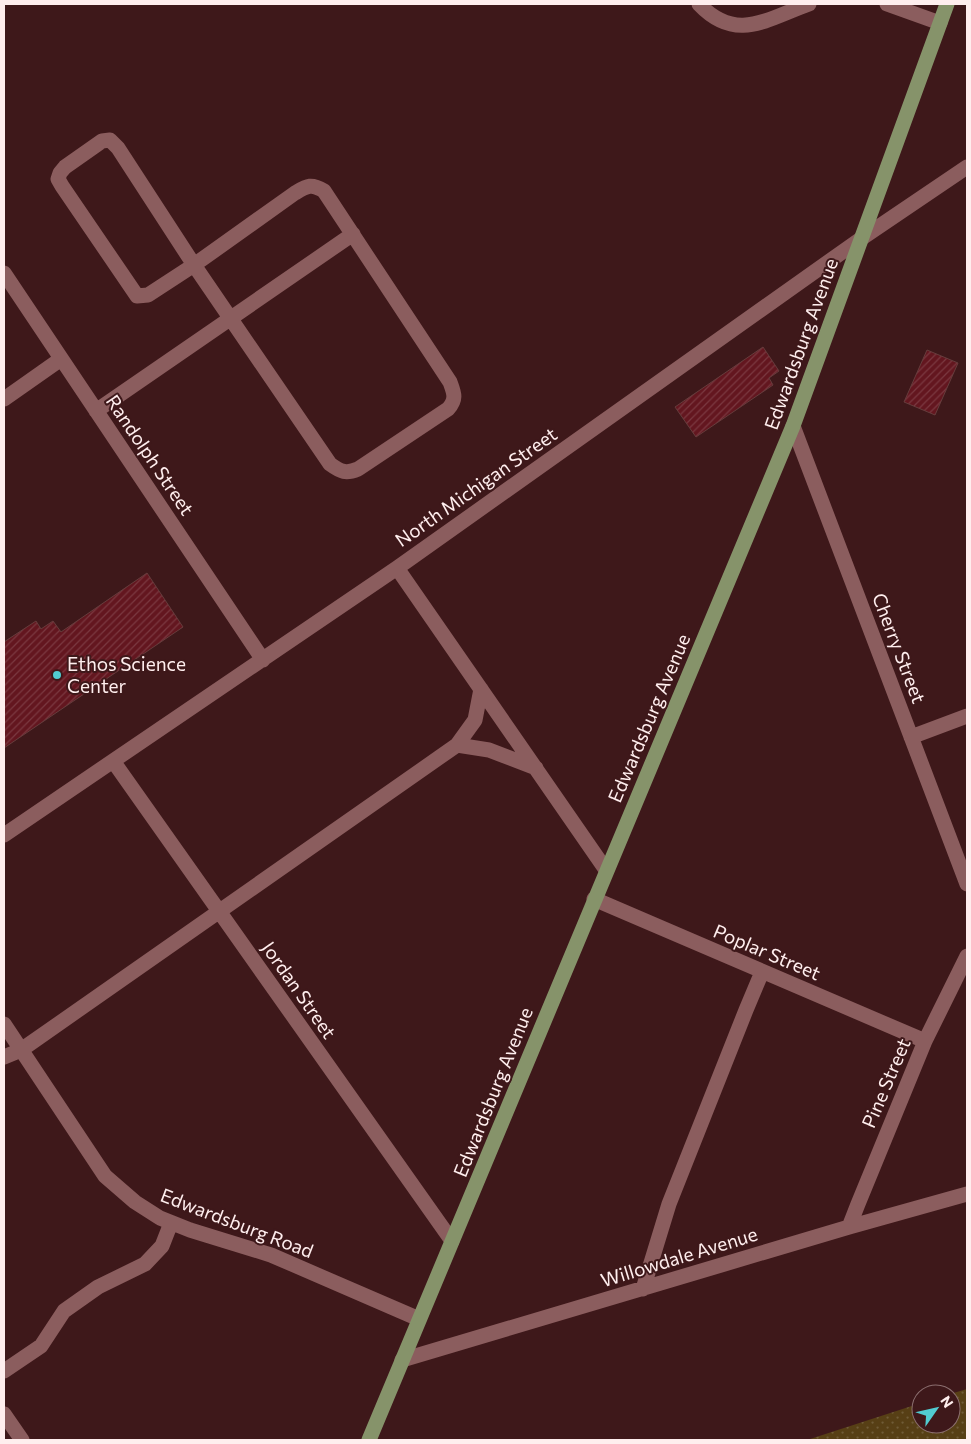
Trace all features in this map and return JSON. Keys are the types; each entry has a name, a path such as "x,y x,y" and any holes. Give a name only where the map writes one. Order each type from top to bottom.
{"main road":[{"name":"Edwardsburg Avenue","path":"369,1440 793,426 947,4"}],"street":[{"path":"699,4 707,12 728,25 756,25 809,4"},
{"path":"886,4 940,23"},
{"path":"352,234 324,191 316,186 307,186 194,265 148,295 137,296 58,179 65,167 102,142 110,140 118,148 194,265 330,464 340,472 349,473 358,470 454,403 454,394 450,382 352,234"},
{"name":"North Michigan Street","path":"4,835 397,568 862,238 967,167"},
{"path":"96,411 352,234"},
{"name":"Randolph Street","path":"4,273 263,660"},
{"path":"4,399 61,359"},
{"name":"Cherry Street","path":"793,426 967,884"},
{"path":"397,568 606,870"},
{"path":"4,1057 21,1050 457,745 475,720 481,690"},
{"path":"911,737 967,716"},
{"path":"457,745 488,750 536,768"},
{"name":"Jordan Street","path":"113,761 452,1241"},
{"name":"Poplar Street","path":"594,900 925,1041"},
{"name":"Pine Street","path":"849,1227 925,1041 967,956"},
{"path":"643,1289 670,1204 762,972"},
{"name":"Edwardsburg Road","path":"4,1024 105,1176 135,1202 171,1223 271,1254 419,1319"},
{"name":"Willowdale Avenue","path":"402,1360 849,1227 967,1194"},
{"path":"4,1371 41,1346 64,1311 98,1287 145,1264 162,1246 171,1223"},
{"path":"4,1414 22,1440"}],"shaded area":[{"path":"967,1389 967,1440 807,1440 911,1406 911,1434 961,1434 961,1391"}],"building":[{"path":"763,347 779,371 769,378 773,385 696,437 675,407"},
{"path":"927,350 958,363 935,415 904,402"},
{"path":"147,573 183,627 4,748 4,642 36,621 41,629 53,621 61,632"}],"place":[{"name":"Ethos Science Center","path":"57,675"}]}
